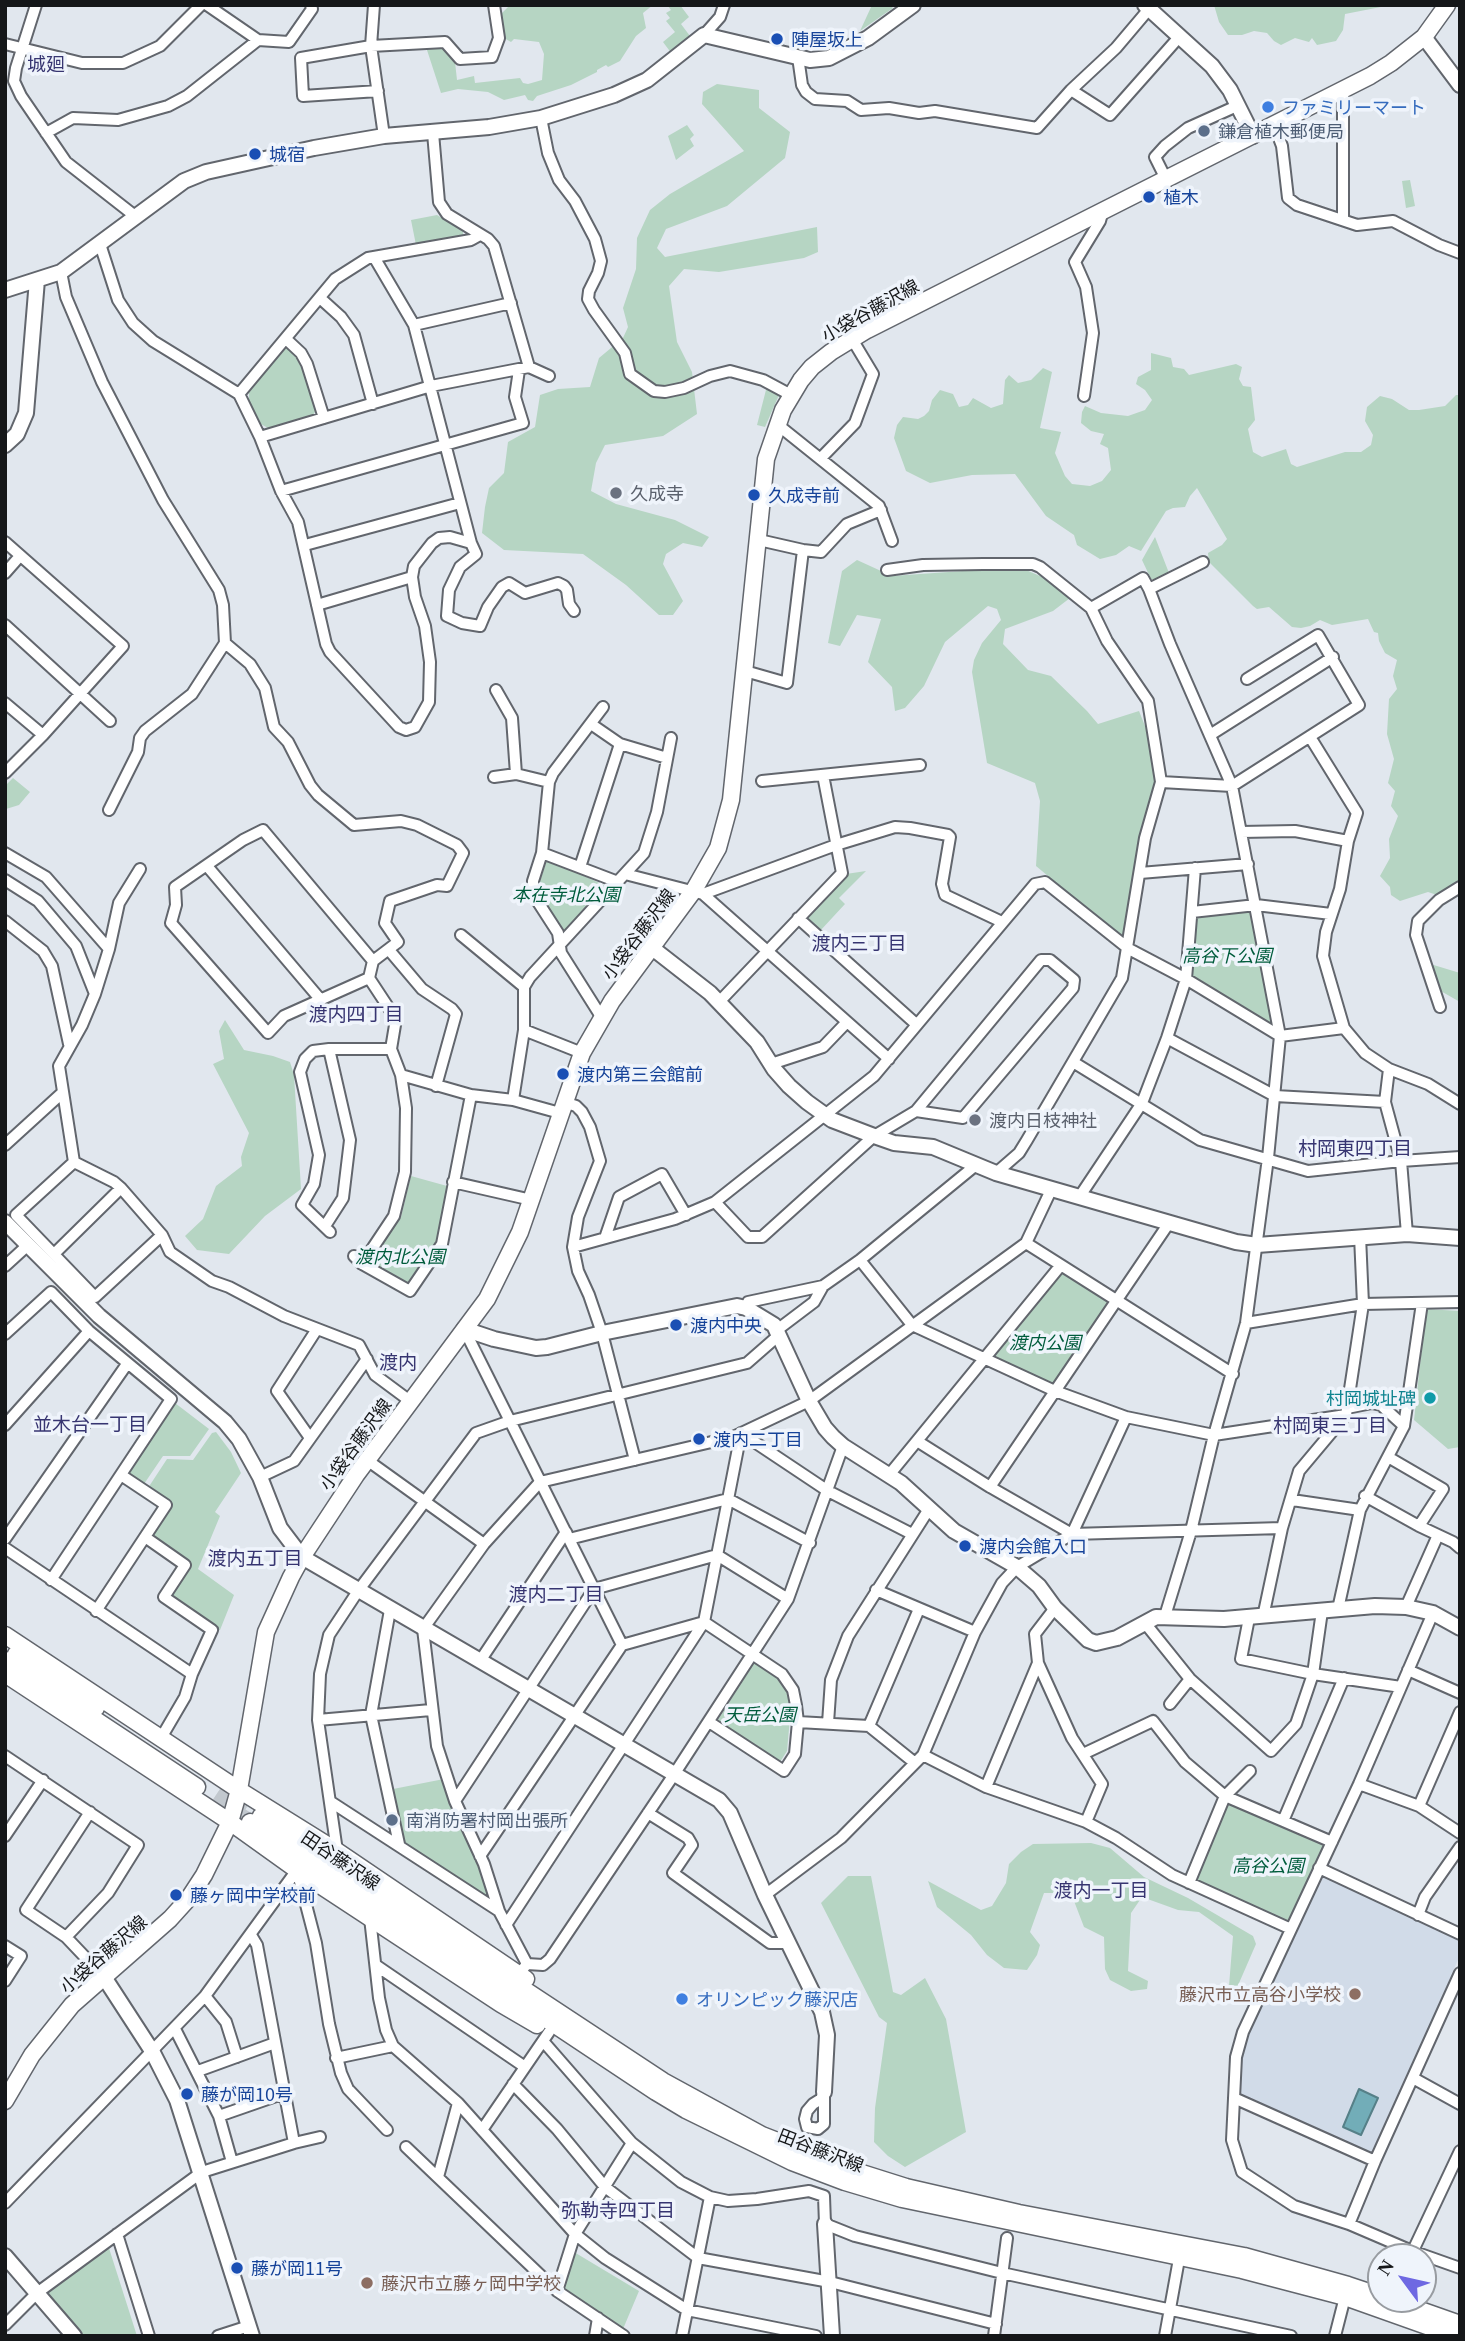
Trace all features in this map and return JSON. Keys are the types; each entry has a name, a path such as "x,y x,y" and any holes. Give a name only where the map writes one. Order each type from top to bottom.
{"main road":[{"name":"小袋谷藤沢線","path":"5,2101 50,2030 72,2005 153,1936 189,1898 216,1852 230,1822 239,1790 266,1633 302,1557 367,1460 487,1299 505,1267 532,1200 582,1053 650,947 699,892 718,848 731,800 759,540 761,491 766,459 791,395 812,367 852,339 1343,90 1391,63 1424,37 1447,5"},
{"path":"5,1635 239,1790 523,1969 663,2081"},
{"path":"5,1647 217,1794 5,1660"},
{"path":"5,1674 230,1822 546,2036 597,2053"},
{"name":"田谷藤沢線","path":"1367,2294 1347,2291 1179,2259 902,2199 792,2162 686,2110 597,2053 253,1818 663,2081 762,2135 849,2169 906,2187 1019,2213 1244,2256 1347,2291 1455,2336"},
{"path":"1347,2291 1367,2291"},
{"path":"1347,2291 1387,2319 1429,2336"},
{"path":"1437,2307 1460,2315"},
{"path":"1429,2313 1460,2324"}],"street":[{"path":"36,5 14,81 21,96 66,162 135,216"},
{"path":"5,44 82,63 123,63 160,46 201,5"},
{"path":"207,5 258,40 289,42 312,9 311,5"},
{"path":"374,5 371,46 384,136"},
{"path":"378,91 303,96 301,58 371,46 445,42 460,60 492,57 499,38 494,5"},
{"path":"5,290 61,272 184,181 206,172 319,147 384,136 433,133 541,118 614,95 647,80 704,35 720,17 724,5"},
{"path":"704,35 821,60 835,56 868,38 913,5"},
{"path":"798,57 799,78 810,96 822,100 847,102 867,111 889,108 919,113 935,111 1037,128 1071,90 1116,48 1147,7 1212,66 1238,105 1253,136"},
{"path":"1071,90 1110,115 1180,36"},
{"path":"1424,37 1460,85"},
{"path":"46,133 73,118 118,120 168,106 187,96 258,40"},
{"path":"1343,90 1343,220"},
{"path":"1166,179 1155,157 1165,146 1188,128 1238,105"},
{"path":"541,118 548,153 559,180 575,201 595,239 601,261 588,299 625,354 630,374 654,391 665,392 730,371 763,380 791,395"},
{"path":"1274,125 1282,146 1288,198 1297,205 1357,225 1393,221 1460,253"},
{"path":"281,491 523,423 515,397 524,369 511,303 494,246 488,239 447,214 439,202 433,133"},
{"path":"1084,396 1093,333 1086,286 1075,262 1100,221 1103,210"},
{"path":"239,394 335,279 368,258 471,240 480,236"},
{"path":"100,244 118,300 133,323 153,341 239,394 260,437 281,491 298,522 326,644 330,652 399,727 406,730 415,727 429,702 430,662 425,626 415,597 412,577 414,566 439,538 450,537 471,543"},
{"path":"374,257 414,325 460,503 476,554 460,567 449,590 447,616 462,624 480,626 488,607 502,587 509,583 525,593 558,583 567,590 569,604 574,611"},
{"path":"61,272 66,297 102,382 163,500 219,590 223,605 225,643 192,694 145,731 140,738 138,752 109,810"},
{"path":"5,445 17,434 26,413 37,280"},
{"path":"320,298 341,317 354,335 373,404"},
{"path":"414,325 511,303"},
{"path":"286,339 301,353 307,364 324,418"},
{"path":"821,458 855,423 873,374 852,339"},
{"path":"260,437 431,386 524,369 549,376"},
{"path":"778,425 879,506 892,541"},
{"path":"305,545 460,503"},
{"path":"759,540 821,552 847,524 881,510"},
{"path":"5,542 123,646 5,773"},
{"path":"745,671 787,683 803,550"},
{"path":"5,573 20,556"},
{"path":"1149,589 1203,562"},
{"path":"887,570 923,565 1033,564 1050,574 1091,608 1107,641 1148,701 1161,782 1145,838 1129,949 1122,978 1019,1153 996,1173"},
{"path":"317,605 412,577"},
{"path":"1091,608 1143,578 1149,589 1232,786 1280,1036 1268,1158 1246,1323 1214,1435 1191,1531 1165,1616"},
{"path":"5,625 110,721"},
{"path":"1161,782 1232,786 1359,705 1318,635 1247,679"},
{"path":"225,643 250,664 264,688 274,727 288,742 318,795 354,825 401,821 417,825 457,845 463,853 447,886 437,885 390,901 385,923 398,942 373,961 369,978 396,1019 391,1049 401,1075 406,1108 405,1172 394,1216 358,1260 410,1292 442,1244 471,1095"},
{"path":"1210,734 1333,657"},
{"path":"496,690 512,718 516,774"},
{"path":"5,703 43,735"},
{"path":"602,1018 561,953 558,933 533,891 533,881 542,853 549,782 603,707"},
{"path":"591,724 620,744 667,758"},
{"path":"1310,737 1357,813 1348,841 1340,889 1331,914 1323,956 1344,1028 1365,1053 1389,1069 1428,1084 1460,1104"},
{"path":"513,1100 524,1030 524,987 530,977 644,853 657,812 671,738"},
{"path":"580,867 620,744"},
{"path":"762,780 920,765"},
{"path":"494,777 516,774 549,782"},
{"path":"719,1002 842,873 823,775"},
{"path":"542,853 621,878 699,892 895,827 948,835 950,837 942,884 945,895 1002,922"},
{"path":"369,978 284,1016 268,1033 171,923 176,905 175,887 243,839 263,830 373,961"},
{"path":"1241,832 1295,831 1348,841"},
{"path":"5,853 46,877 108,949"},
{"path":"19,863 5,880 38,901 76,946 95,994"},
{"path":"1140,873 1248,864"},
{"path":"207,866 320,999"},
{"path":"1080,1196 1142,1103 1167,1038 1186,979 1195,868"},
{"path":"74,1161 58,1066 82,1025 95,994 119,903 140,869"},
{"path":"573,1247 686,1214 715,1202 874,1076 1035,884 1045,882 1129,949 1186,979 1280,1036 1344,1028"},
{"path":"1440,1007 1416,935 1418,921 1439,900 1460,887"},
{"path":"699,892 889,1059"},
{"path":"1192,912 1256,905 1331,914"},
{"path":"798,918 916,1024"},
{"path":"5,921 43,951 52,966 69,1044"},
{"path":"461,935 524,987"},
{"path":"650,947 719,1002 757,1042 789,1086 823,1115 874,1136 894,1143 933,1147 996,1173 1236,1242 1257,1245 1407,1234 1460,1238"},
{"path":"389,950 422,989 456,1014 436,1086"},
{"path":"715,1202 748,1237 762,1237 874,1136 916,1111 1041,960 1050,960 1074,979 1073,988 963,1118 916,1111"},
{"path":"771,1064 823,1047 847,1022"},
{"path":"524,1030 582,1053"},
{"path":"1167,1038 1275,1096 1385,1102"},
{"path":"329,1049 350,1140 343,1198 328,1229 302,1205 314,1184 319,1154 300,1072 305,1059 313,1051 329,1049 391,1049"},
{"path":"1073,1062 1199,1140 1308,1171 1460,1157"},
{"path":"1389,1069 1385,1102 1401,1161 1407,1234"},
{"path":"401,1075 471,1095 562,1108 576,1106 582,1112 590,1127 600,1161 578,1217 573,1247 578,1271 602,1333 635,1460"},
{"path":"5,1145 61,1094"},
{"path":"74,1161 121,1188 162,1235 170,1252 212,1281 229,1287 284,1317 359,1345 375,1375 410,1401"},
{"path":"74,1161 16,1215 95,1297 162,1235"},
{"path":"746,1308 748,1302 823,1286 860,1260 976,1165"},
{"path":"605,1238 619,1197 662,1174 686,1214"},
{"path":"453,1182 532,1200"},
{"path":"54,1254 121,1188"},
{"path":"844,1446 788,1598 676,1773 550,1958 542,1965 523,1969 480,1856 455,1801 437,1746 423,1629 484,1544 540,1482 733,1437 809,1401 1026,1242 1052,1188"},
{"path":"5,1222 99,1316 225,1422 239,1439 260,1477 280,1528 302,1557 390,1611 624,1743 719,1800 730,1813 765,1895 822,2012 827,2035 824,2092"},
{"path":"990,1487 1169,1223"},
{"path":"1360,1236 1363,1304 1346,1412 1299,1471 1256,1617 1241,1658 1313,1674 1401,1687"},
{"path":"1026,1242 1233,1374"},
{"path":"5,1266 27,1245"},
{"path":"860,1260 912,1325 1055,1391 1126,1417 1214,1435 1346,1412 1372,1403 1381,1405 1405,1426"},
{"path":"889,1475 1061,1265"},
{"path":"337,1851 318,1720 320,1674 329,1635 358,1591 476,1433 510,1421 747,1363 814,1302 823,1286"},
{"path":"5,1334 51,1292 89,1331 171,1399 51,1580"},
{"path":"1246,1323 1363,1304 1460,1302"},
{"path":"1338,1609 1360,1510 1405,1426 1422,1303"},
{"path":"464,1329 536,1348 737,1306 746,1308 774,1325 809,1401 825,1428 844,1446 889,1475 954,1531 1017,1567 1039,1586 1055,1608 1088,1640 1096,1643 1117,1638 1156,1617 1224,1619 1375,1606 1406,1607 1433,1613 1460,1628"},
{"path":"310,1438 277,1391 317,1329"},
{"path":"464,1329 622,1645"},
{"path":"5,1425 89,1331"},
{"path":"260,1477 294,1461 367,1359"},
{"path":"5,1539 127,1364"},
{"path":"1072,1534 1126,1417"},
{"path":"741,1433 828,1491 912,1534"},
{"path":"506,1925 704,1622 741,1433"},
{"path":"917,1441 1072,1534"},
{"path":"1388,1457 1443,1489 1419,1526"},
{"path":"367,1460 484,1544"},
{"path":"96,1611 166,1505 121,1475"},
{"path":"1366,1496 1460,1548"},
{"path":"480,1661 567,1536 728,1499 810,1543"},
{"path":"1292,1500 1360,1510"},
{"path":"828,1723 831,1680 848,1636 929,1509"},
{"path":"765,1895 841,1838 919,1759 975,1632 1002,1583 1017,1567 1072,1534 1282,1528"},
{"path":"1406,1607 1438,1535"},
{"path":"145,1537 185,1564 164,1597 212,1630 192,1674 185,1697 161,1738"},
{"path":"5,1548 192,1674"},
{"path":"455,1801 594,1589 717,1555 788,1598"},
{"path":"876,1590 975,1632"},
{"path":"1055,1608 1035,1634 1038,1663 1072,1738 1102,1784 1086,1822"},
{"path":"869,1726 919,1609"},
{"path":"390,1611 371,1715 399,1844"},
{"path":"1145,1623 1189,1679 1271,1751 1296,1724 1313,1674 1322,1611"},
{"path":"1388,2243 1349,2224 1294,2206 1242,2172 1232,2140 1236,2057 1243,2032 1359,1784 1433,1613"},
{"path":"480,1856 622,1645 704,1622 754,1653 782,1674 793,1690 798,1722 795,1754 784,1771 709,1721"},
{"path":"986,1787 1038,1663"},
{"path":"1408,1670 1460,1693"},
{"path":"1283,1821 1344,1678"},
{"path":"1170,1704 1189,1679"},
{"path":"318,1720 431,1710"},
{"path":"1419,1806 1459,1716"},
{"path":"1083,1754 1153,1721 1185,1762 1224,1796 1332,1842"},
{"path":"798,1722 869,1726 919,1759 986,1787 1086,1822 1116,1838 1172,1875 1291,1929"},
{"path":"5,1756 138,1845 108,1893 66,1937"},
{"path":"1189,1883 1224,1796 1250,1771"},
{"path":"5,1836 43,1780"},
{"path":"1359,1784 1419,1806 1460,1833"},
{"path":"331,1802 499,1911"},
{"path":"90,1812 26,1910 66,1937 104,1977 152,2051 177,2100 251,2331 218,2336"},
{"path":"648,1813 688,1838 692,1845 673,1873 770,1943 788,1943"},
{"path":"1418,1914 1425,1897 1460,1847"},
{"path":"1319,1868 1460,1934"},
{"path":"5,2203 205,1996 298,1870"},
{"path":"298,1870 316,1943 336,2058 348,2089 387,2130"},
{"path":"370,1917 379,1998 386,2030 393,2046 458,2103 575,2234 605,2258 687,2311 816,2336"},
{"path":"251,1935 257,1945 294,2143"},
{"path":"5,1946 21,1956 5,1981"},
{"path":"377,1966 525,2067"},
{"path":"1349,2224 1460,1973"},
{"path":"205,1996 226,2022 237,2057"},
{"path":"175,2029 219,2116 232,2162"},
{"path":"482,2130 546,2036 632,2143 681,2182 710,2197 728,2201 809,2191 824,2196 832,2336"},
{"path":"198,2071 275,2043"},
{"path":"336,2058 393,2046"},
{"path":"1413,2078 1460,2105"},
{"path":"513,2084 605,2187 698,2258 830,2282 995,2330 1007,2238"},
{"path":"219,2116 285,2093"},
{"path":"1234,2098 1375,2161"},
{"path":"438,2177 458,2103"},
{"path":"5,2325 37,2293 202,2172 320,2137"},
{"path":"556,2291 575,2234 632,2143"},
{"path":"406,2147 556,2291 624,2336"},
{"path":"1416,2243 1460,2151"},
{"path":"682,2336 710,2197"},
{"path":"825,2224 855,2236 1002,2273 1291,2336"},
{"path":"117,2234 149,2336"},
{"path":"5,2256 75,2336"},
{"path":"1165,2336 1179,2259"},
{"path":"1437,2261 1460,2268"},
{"path":"1335,2336 1347,2291"},
{"path":"595,2336 598,2318"}],"shaded area":[{"name":"藤沢市立高谷小学校","path":"1323,1874 1460,1937 1460,1955 1374,2153 1368,2155 1239,2094 1241,2059 1248,2032"}],"green space":[{"path":"510,5 653,5 643,13 646,28 636,36 620,61 608,67 606,65 571,85 537,96 533,101 528,100 525,95 504,100 488,92 458,89 441,93 426,47 443,48 455,62 457,80 474,76 475,83 520,78 523,83 528,84 542,80 544,54 539,42 514,39 511,42 504,38 501,14"},
{"path":"667,5 680,5 689,17 681,24 690,36 672,54 663,42 675,32 666,21 670,18 666,13 671,10"},
{"path":"872,5 889,5 893,8 860,31"},
{"path":"1214,5 1391,5 1345,14 1343,30 1336,41 1317,45 1312,38 1309,42 1295,38 1281,45 1267,33 1254,31 1242,35 1228,35 1219,22"},
{"path":"717,84 759,90 759,108 790,132 785,158 727,206 666,229 657,248 665,257 817,227 818,252 804,258 719,272 684,269 669,286 677,342 692,372 697,414 663,436 605,445 596,463 591,491 616,504 675,520 709,537 702,547 683,543 666,554 663,564 683,601 673,615 659,615 626,585 583,554 504,550 482,533 489,488 504,473 508,442 535,427 540,395 558,389 590,387 599,358 623,338 628,327 623,308 636,269 637,238 650,210 670,194 744,151 702,104 703,92"},
{"path":"687,125 694,135 690,139 694,146 676,160 668,136"},
{"path":"1410,180 1415,206 1406,208 1402,181"},
{"path":"437,215 463,231 463,236 416,245 411,220"},
{"path":"285,349 292,349 302,361 317,409 313,415 268,428 259,423 249,402 249,392"},
{"path":"1151,353 1171,358 1173,367 1184,369 1189,375 1236,364 1242,367 1239,379 1243,386 1251,387 1255,420 1248,429 1253,452 1262,457 1286,449 1291,464 1297,467 1345,452 1361,452 1371,445 1373,435 1365,421 1367,407 1380,396 1392,399 1409,410 1419,410 1445,406 1456,395 1460,395 1460,884 1437,895 1428,892 1400,901 1391,895 1390,887 1380,876 1390,858 1389,839 1398,816 1391,806 1395,791 1388,783 1394,759 1387,734 1389,699 1397,689 1393,676 1397,660 1385,653 1378,633 1374,632 1368,619 1332,625 1320,620 1310,626 1292,627 1269,607 1257,609 1253,606 1209,562 1208,553 1227,539 1197,488 1185,507 1166,511 1141,551 1129,546 1116,555 1100,559 1077,545 1074,535 1046,516 1015,474 972,475 930,483 906,471 894,438 897,425 903,417 918,419 924,416 940,390 953,394 959,407 968,405 973,398 991,408 1003,404 1005,380 1009,375 1018,383 1031,380 1043,368 1052,372 1040,428 1061,432 1055,453 1065,476 1072,484 1090,486 1102,481 1111,470 1108,448 1100,444 1104,434 1091,431 1081,423 1082,412 1085,406 1101,413 1128,416 1145,410 1152,400 1145,390 1136,384 1138,377 1151,370"},
{"path":"767,386 779,395 765,427 757,425"},
{"path":"1155,537 1169,573 1156,580 1151,579 1142,560"},
{"path":"857,560 892,576 1019,567 1054,582 1070,598 1053,611 1005,629 1003,644 1028,670 1051,676 1098,724 1139,711 1151,741 1155,787 1126,936 1120,936 1036,866 1040,801 1035,783 987,763 972,672 982,643 1001,620 997,609 988,606 945,642 924,686 905,708 895,711 892,687 868,662 881,619 857,615 840,646 828,643 842,571"},
{"path":"13,778 30,792 19,805 6,809 5,786"},
{"name":"本在寺北公園","path":"547,859 606,886 561,936 538,888"},
{"path":"866,871 839,898 845,904 820,931 805,918 846,874"},
{"name":"高谷下公園","path":"1253,910 1272,1026 1192,976 1196,915"},
{"path":"1427,963 1460,973 1460,1002 1439,990"},
{"path":"225,1020 244,1050 290,1062 294,1075 301,1189 265,1216 229,1254 197,1250 185,1236 203,1219 216,1186 242,1166 241,1157 249,1133 213,1064 224,1059 219,1031"},
{"name":"渡内北公園","path":"411,1176 447,1186 437,1240 406,1285 369,1263 401,1217"},
{"name":"渡内公園","path":"1062,1272 1111,1303 1054,1385 991,1357"},
{"path":"1426,1309 1460,1311 1460,1447 1448,1449 1414,1420"},
{"path":"175,1403 209,1429 190,1456 163,1456 144,1484 128,1474"},
{"path":"216,1432 231,1452 241,1473 215,1512 220,1516 198,1569 234,1595 220,1630 173,1597 172,1593 191,1563 154,1538 153,1534 173,1504 148,1488 167,1459 193,1460 212,1433"},
{"name":"天岳公園","path":"756,1660 779,1678 788,1692 791,1707 787,1751 778,1765 716,1723"},
{"path":"444,1779 450,1804 495,1901 395,1838 388,1790"},
{"name":"高谷公園","path":"1230,1804 1323,1842 1327,1847 1290,1919 1286,1921 1198,1882 1195,1877 1226,1806"},
{"path":"1091,1843 1110,1848 1144,1877 1188,1898 1253,1936 1256,1944 1236,1990 1229,1986 1233,1936 1199,1912 1178,1910 1142,1897 1131,1913 1128,1971 1148,1981 1147,1989 1131,1991 1110,1980 1105,1969 1104,1937 1084,1927 1074,1901 1063,1893 1044,1893 1030,1932 1040,1945 1027,1970 1004,1968 987,1955 971,1935 937,1907 928,1881 981,1910 992,1906 1006,1883 1009,1864 1033,1844"},
{"path":"848,1876 871,1876 893,1992 901,1995 925,1978 946,2019 966,2132 905,2167 888,2156 874,2142 875,2108 887,2023 879,2017 821,1903"},
{"path":"108,2245 137,2336 80,2336 44,2295"},
{"path":"574,2252 639,2291 623,2329 564,2289"}],"water":[{"path":"1359,2089 1378,2098 1361,2135 1343,2127"}],"tunnel":[{"path":"220,1789 247,1807"},
{"path":"214,1798 250,1822"}],"place":[{"name":"陣屋坂上","path":"777,39"},
{"name":"ファミリーマート","path":"1268,107"},
{"name":"鎌倉植木郵便局","path":"1204,131"},
{"name":"城宿","path":"255,154"},
{"name":"植木","path":"1149,197"},
{"name":"久成寺","path":"616,493"},
{"name":"久成寺前","path":"754,495"},
{"name":"渡内第三会館前","path":"563,1074"},
{"name":"渡内日枝神社","path":"975,1120"},
{"name":"渡内中央","path":"676,1325"},
{"name":"村岡城址碑","path":"1430,1398"},
{"name":"渡内二丁目","path":"699,1439"},
{"name":"渡内会館入口","path":"965,1546"},
{"name":"南消防署村岡出張所","path":"392,1820"},
{"name":"藤ヶ岡中学校前","path":"176,1895"},
{"name":"藤沢市立高谷小学校","path":"1355,1994"},
{"name":"オリンピック藤沢店","path":"682,1999"},
{"name":"藤が岡10号","path":"187,2094"},
{"name":"藤が岡11号","path":"237,2268"},
{"name":"藤沢市立藤ヶ岡中学校","path":"367,2283"}],"district":[{"name":"城廻","path":"46,64"},
{"name":"渡内三丁目","path":"859,943"},
{"name":"渡内四丁目","path":"356,1014"},
{"name":"村岡東四丁目","path":"1355,1148"},
{"name":"渡内","path":"398,1362"},
{"name":"並木台一丁目","path":"90,1424"},
{"name":"村岡東三丁目","path":"1330,1425"},
{"name":"渡内五丁目","path":"255,1558"},
{"name":"渡内二丁目","path":"556,1594"},
{"name":"渡内一丁目","path":"1101,1890"},
{"name":"弥勒寺四丁目","path":"618,2210"}]}
